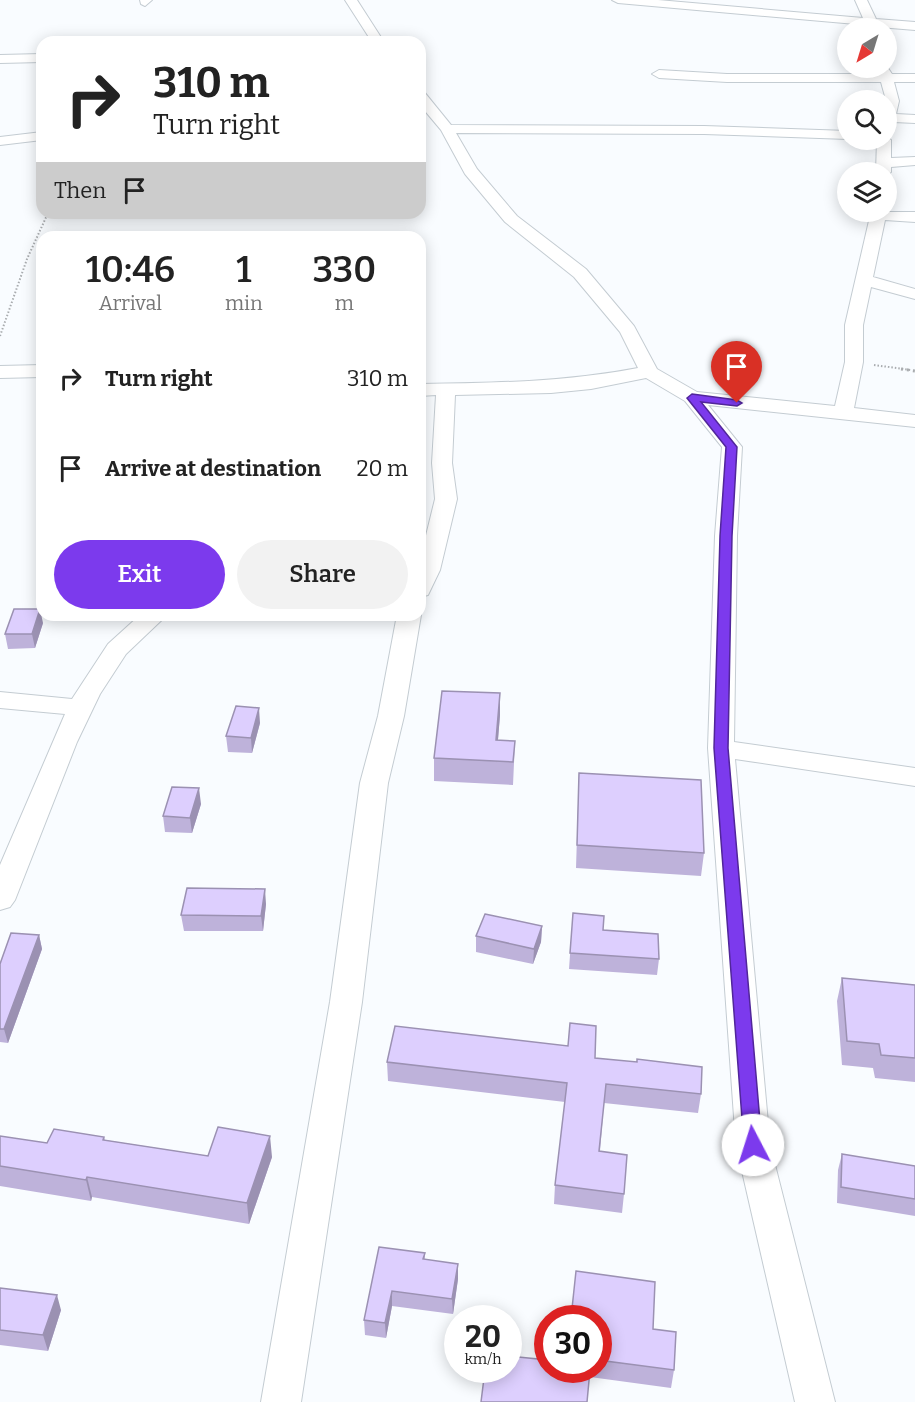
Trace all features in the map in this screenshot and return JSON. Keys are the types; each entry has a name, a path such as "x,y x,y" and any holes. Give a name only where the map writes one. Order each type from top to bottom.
{"street":[{"path":"351,0 374,36"},
{"path":"618,0 837,22"},
{"path":"861,0 870,18"},
{"path":"897,26 915,26"},
{"path":"0,59 36,58"},
{"path":"659,74 727,78 837,76"},
{"path":"897,75 915,78"},
{"path":"426,103 447,129 470,171 511,219 580,273 628,330 649,372 692,398 732,447 726,536 721,748 753,1145 815,1402"},
{"path":"897,121 915,118"},
{"path":"447,129 704,130 837,135"},
{"path":"0,141 36,137"},
{"path":"897,165 915,162"},
{"path":"897,215 915,217"},
{"path":"843,413 854,362 854,325 877,222"},
{"path":"864,279 895,290 915,294"},
{"path":"0,372 36,371"},
{"path":"426,577 446,499 430,392 551,387 591,383 649,372"},
{"path":"692,398 915,421"},
{"path":"0,900 78,707 108,663 134,631 147,621"},
{"path":"281,1402 346,1002 374,783 391,716 408,621"},
{"path":"0,700 78,707"},
{"path":"721,748 915,777"}],"path":[{"path":"0,336 36,239"},
{"path":"854,362 915,371"}],"building":[{"path":"14,609 36,609 36,621 32,634 5,634"},
{"path":"442,691 500,693 496,740 515,741 513,762 434,758"},
{"path":"236,706 259,708 251,738 226,736"},
{"path":"579,773 701,780 704,853 577,845"},
{"path":"172,787 199,788 190,818 163,816"},
{"path":"187,888 265,889 261,916 181,915"},
{"path":"573,913 604,916 603,930 658,934 659,959 570,953"},
{"path":"485,914 542,926 534,949 476,936"},
{"path":"11,933 39,935 4,1029 0,1029 0,964"},
{"path":"842,978 915,985 915,1058 881,1055 879,1044 847,1041"},
{"path":"570,1023 596,1026 595,1058 637,1062 637,1059 702,1067 701,1094 606,1084 599,1151 627,1155 624,1194 555,1185 567,1083 387,1062 395,1026 568,1046"},
{"path":"218,1127 270,1136 247,1203 87,1177 86,1180 0,1166 0,1136 47,1143 54,1129 104,1137 103,1140 208,1156"},
{"path":"842,1154 915,1166 915,1199 841,1187"},
{"path":"379,1247 425,1253 423,1259 458,1264 452,1299 392,1291 385,1323 364,1320"},
{"path":"576,1271 655,1282 653,1329 676,1332 674,1370 612,1362 612,1305 572,1305"},
{"path":"0,1288 57,1295 43,1335 0,1330"},
{"path":"522,1357 534,1359 534,1383 589,1383 587,1402 481,1402 483,1383 522,1383"}],"route":[{"path":"737,403 692,398 732,447 726,536 721,748 753,1145"}]}
